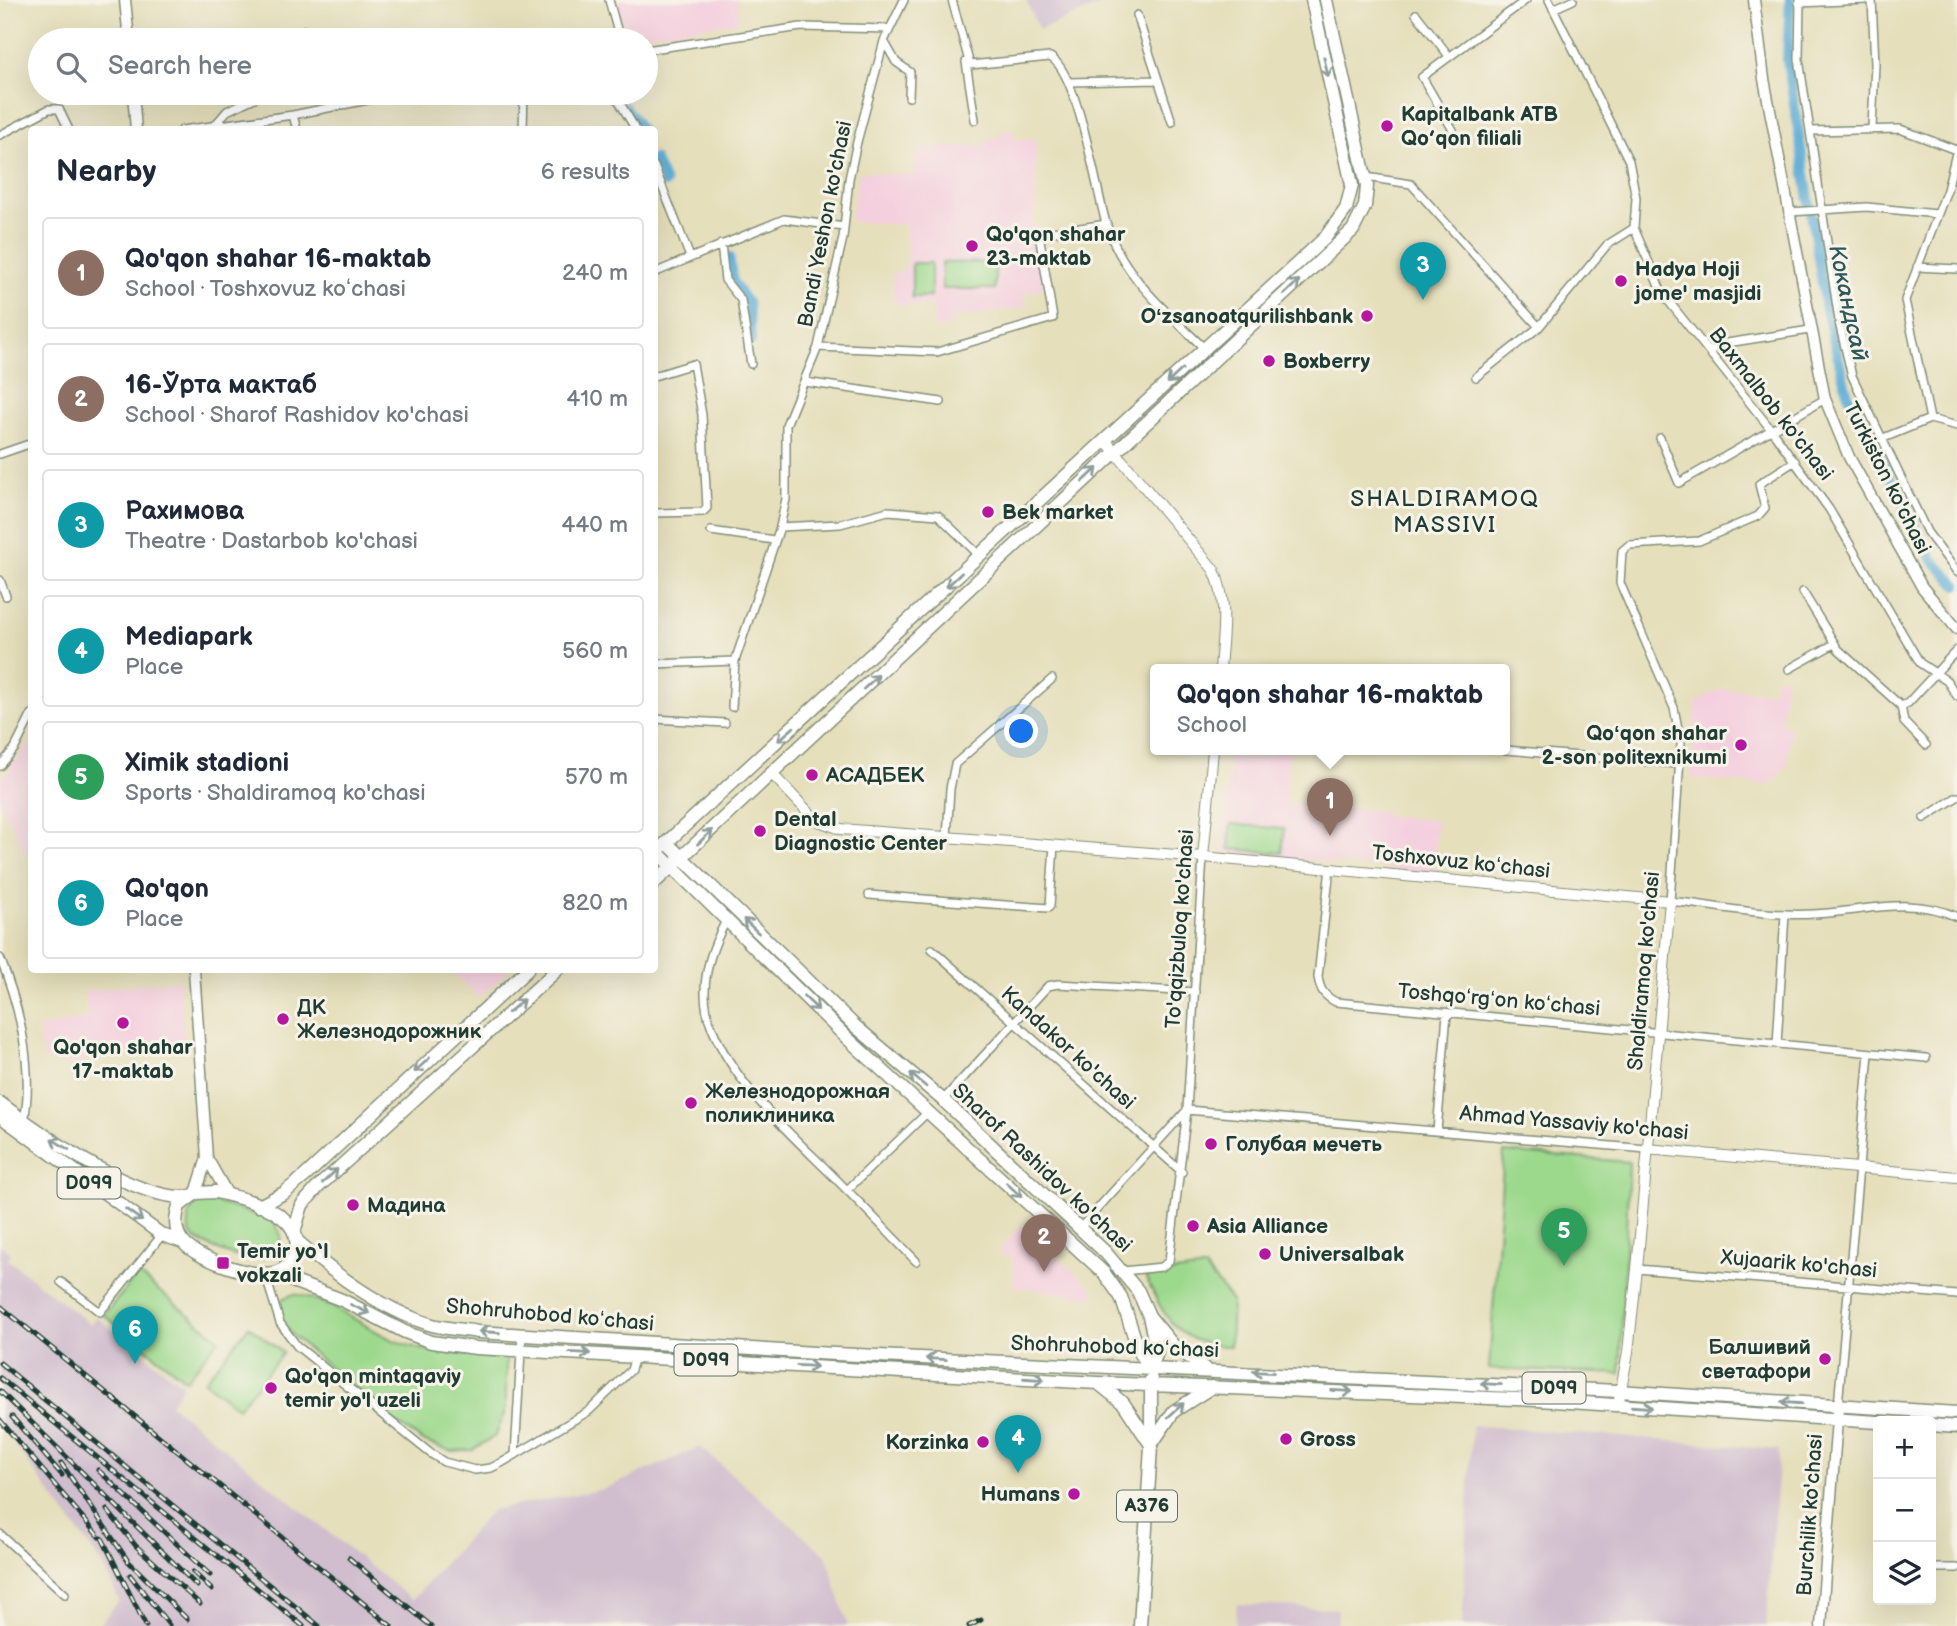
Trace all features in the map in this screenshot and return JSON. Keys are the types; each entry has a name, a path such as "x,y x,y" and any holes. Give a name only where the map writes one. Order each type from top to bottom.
{"main road":[{"path":"125,0 128,28"},
{"path":"658,851 1325,238 1346,209 1352,185 1312,0"},
{"path":"658,880 1353,230 1365,206 1366,177 1326,0"},
{"name":"Turkiston ko'chasi","path":"1754,0 1764,79 1825,399 1849,457 1922,587 1957,629"},
{"path":"134,105 136,126"},
{"name":"Sharof Rashidov ko'chasi","path":"667,843 855,1026 943,1100 1123,1271 1138,1291 1149,1316 1157,1352 1151,1368"},
{"name":"Sharof Rashidov ko'chasi","path":"658,855 1104,1273 1121,1297 1140,1354 1151,1368"},
{"path":"183,1242 176,1216 179,1206 192,1195 206,1158 194,973"},
{"path":"253,1204 284,1193 305,1176 524,973"},
{"path":"270,1274 292,1261 302,1205 319,1186 554,973"},
{"name":"D099","path":"0,1103 24,1122 118,1178 160,1196 228,1195 280,1215 295,1236"},
{"name":"D099","path":"0,1116 162,1235 183,1242 199,1255 223,1264 270,1274"},
{"path":"989,1167 1001,1154"},
{"path":"206,1158 228,1195"},
{"name":"Shohruhobod koʻchasi","path":"295,1236 351,1282 412,1317 432,1325 522,1335 815,1353 1618,1391 1837,1413 1873,1421"},
{"name":"Shohruhobod koʻchasi","path":"270,1274 319,1290 431,1342 521,1350 1098,1383 1837,1413 1957,1413"},
{"path":"1149,1316 1173,1345 1207,1370"},
{"path":"1151,1368 1151,1385"},
{"path":"1098,1383 1137,1419 1151,1446 1174,1411 1213,1386"},
{"name":"A376","path":"1140,1626 1151,1446 1151,1385"},
{"name":"Burchilik ko'chasi","path":"1821,1626 1837,1413"},
{"path":"1936,1425 1957,1427"}],"street":[{"path":"609,0 617,28"},
{"name":"Bandi Yeshon ko'chasi","path":"732,707 735,662 780,527 786,499 786,425 818,347 844,227 857,142 884,41 904,0"},
{"path":"952,0 966,61 975,120"},
{"path":"1453,130 1422,77 1526,0"},
{"name":"Baxmalbob ko'chasi","path":"1549,0 1629,161 1636,198 1634,228 1662,293 1771,429 1829,509 1920,663 1947,681 1957,696"},
{"path":"1553,9 1573,0"},
{"path":"1872,128 1875,64 1870,0 1800,2 1799,59 1840,327 1852,376 1927,532 1957,572"},
{"path":"1416,14 1449,56"},
{"path":"1137,15 1172,121"},
{"path":"658,48 801,27 890,29"},
{"path":"884,41 895,62 910,72 909,97"},
{"path":"966,61 975,66 1053,58 1069,82 1107,225 1134,279 1205,349"},
{"path":"1069,82 1158,80"},
{"path":"215,125 227,111 240,105"},
{"path":"208,126 293,115 343,105"},
{"path":"523,126 524,105"},
{"path":"621,105 634,126"},
{"path":"0,135 49,109 63,112 68,126"},
{"path":"293,115 296,126"},
{"path":"1810,131 1900,129 1956,149 1947,190 1905,300 1930,419"},
{"path":"658,176 690,257"},
{"path":"1366,177 1411,184 1539,327"},
{"path":"1947,190 1957,191"},
{"path":"1790,212 1867,207 1937,214"},
{"path":"658,271 784,219 844,227"},
{"path":"818,347 937,352 1054,318 1039,234 1107,225"},
{"path":"1476,377 1539,327 1607,245 1634,228"},
{"path":"721,244 724,279 741,300 751,364"},
{"path":"1917,267 1957,269"},
{"path":"1709,351 1727,343 1810,330"},
{"path":"658,375 693,364 702,415 707,508 703,512 658,513"},
{"path":"805,383 941,402"},
{"path":"1660,438 1679,483 1825,399"},
{"path":"1881,439 1930,419 1957,426"},
{"path":"1105,440 1214,570 1223,589 1225,604 1220,664"},
{"path":"0,454 28,444"},
{"name":"Shaldiramoq ko'chasi","path":"1618,1405 1618,1391 1628,1352 1637,1269 1670,901 1681,744 1674,708 1620,583 1622,551 1629,545 1699,541 1758,516 1765,508 1759,484 1794,461"},
{"path":"780,527 840,524 888,511 938,515 981,556"},
{"path":"711,531 774,540"},
{"path":"0,580 6,596"},
{"path":"1803,592 1834,644 1901,706 1905,722 1926,745"},
{"path":"1789,669 1834,644"},
{"path":"1901,706 1936,675 1957,650"},
{"path":"658,664 735,662"},
{"path":"947,837 950,789 956,764 1052,679"},
{"path":"658,719 725,723"},
{"path":"0,765 15,748 28,722"},
{"path":"1510,750 1679,764"},
{"name":"To'qqizbuloq ko'chasi","path":"1123,1271 1162,1267 1169,1261 1182,1172 1213,755"},
{"name":"Toshxovuz koʻchasi","path":"771,773 816,820 841,829 1330,868 1785,914 1814,915 1892,905 1943,910 1957,917"},
{"path":"1924,817 1957,797"},
{"path":"869,895 1049,907 1054,845"},
{"name":"Toshqoʻrgʻon koʻchasi","path":"1330,868 1318,977 1319,988 1326,997 1336,1002 1926,1058"},
{"path":"1777,1044 1785,914"},
{"path":"726,921 711,948 705,983 711,1027 733,1067 785,1129 916,1261"},
{"name":"Kandakor ko'chasi","path":"932,949 1182,1172"},
{"path":"0,958 9,980 30,1081 24,1122"},
{"path":"943,1100 1053,985 1195,992"},
{"path":"1437,1131 1447,1014"},
{"path":"1837,1413 1869,1053"},
{"path":"1080,1228 1187,1110"},
{"name":"Ahmad Yassaviy ko'chasi","path":"1187,1110 1957,1177"},
{"path":"847,1190 929,1111"},
{"path":"61,1282 100,1312 162,1235"},
{"name":"Xujaarik ko'chasi","path":"1637,1269 1957,1295"},
{"path":"270,1274 280,1323 297,1346 430,1453 444,1462 475,1470 491,1468 589,1411 631,1370 635,1356"},
{"path":"515,1455 522,1335"},
{"path":"0,1534 65,1594"},
{"path":"1936,1568 1957,1568"}],"shaded area":[{"path":"618,0 737,0 738,22 658,33 658,28 624,28"},
{"path":"1026,0 1112,0 1039,30"},
{"name":"Qo'qon shahar 23-maktab","path":"1011,129 1014,140 1036,139 1034,226 1044,289 1023,293 1025,307 951,318 951,327 934,328 933,305 899,305 893,301 893,272 902,273 902,267 908,266 906,225 850,221 859,172 916,175 915,157 921,156 922,148 986,146 986,140 1001,137 1000,131"},
{"name":"Qoʻqon shahar 2-son politexnikumi","path":"1786,675 1781,725 1791,726 1787,765 1770,785 1691,778 1696,702 1720,689 1774,692 1775,678"},
{"path":"28,745 28,857 0,801 0,781"},
{"path":"1230,755 1290,755 1285,803 1384,811 1383,815 1437,821 1434,873 1222,852"},
{"path":"453,973 506,973 479,997"},
{"name":"Qo'qon shahar 17-maktab","path":"179,980 184,1046 134,1049 134,1053 84,1054 82,1065 62,1065 59,1060 44,1060 38,1028 89,1018 84,991"},
{"path":"1022,1225 1094,1290 1094,1298 1014,1287 1013,1256 1000,1255 1001,1248"},
{"path":"0,1245 11,1253 8,1260 90,1324 97,1317 183,1385 170,1404 412,1600 492,1510 604,1489 700,1447 826,1555 848,1626 98,1626 119,1601 104,1566 0,1425"},
{"path":"1472,1425 1779,1450 1766,1626 1462,1626"},
{"path":"1237,1604 1338,1609 1337,1626 1235,1626"}],"green space":[{"path":"995,262 995,289 942,289 942,263"},
{"path":"912,263 931,263 931,297 912,297"},
{"path":"1231,824 1284,829 1282,853 1229,849"},
{"path":"1504,1152 1629,1162 1620,1374 1489,1369"},
{"path":"208,1200 273,1220 281,1235 277,1248 270,1256 246,1258 218,1250 195,1239 189,1232 188,1215 198,1202"},
{"path":"1205,1268 1232,1301 1230,1346 1198,1341 1176,1327 1159,1305 1145,1276"},
{"path":"138,1274 219,1339 186,1380 104,1315"},
{"path":"294,1294 333,1307 406,1345 449,1353 506,1356 506,1409 495,1436 472,1450 451,1451 425,1442 392,1420 293,1336 279,1318 277,1307 282,1299"},
{"path":"249,1326 283,1353 238,1408 204,1381"}],"waterway":[{"name":"Кокандсай","path":"1790,0 1787,59 1827,315 1847,392 1933,560 1957,585"},
{"path":"625,107 638,126"},
{"path":"658,168 665,183"},
{"path":"729,257 733,283 748,304 751,341"}],"railway":[{"path":"0,1306 391,1626"},
{"path":"0,1363 319,1626"},
{"path":"0,1378 303,1626"},
{"path":"0,1391 197,1586"},
{"path":"12,1417 62,1475"},
{"path":"0,1420 99,1537"},
{"path":"61,1463 128,1561 187,1619"},
{"path":"98,1470 210,1575"},
{"path":"107,1510 136,1546 200,1604"},
{"path":"102,1538 146,1626"},
{"path":"349,1558 431,1626"},
{"path":"193,1572 212,1590"},
{"path":"130,1575 169,1625"},
{"path":"969,1626 981,1620"}],"place":[{"name":"Kapitalbank ATB Qo’qon filiali","path":"1387,126"},
{"name":"Qo'qon shahar 23-maktab","path":"972,246"},
{"name":"Hadya Hoji jome' masjidi","path":"1621,281"},
{"name":"Рахимова","path":"1423,300"},
{"name":"Oʻzsanoatqurilishbank","path":"1367,316"},
{"name":"Boxberry","path":"1269,361"},
{"name":"Bek market","path":"988,512"},
{"name":"Qoʻqon shahar 2-son politexnikumi","path":"1741,745"},
{"name":"АСАДБЕК","path":"812,775"},
{"name":"Dental Diagnostic Center","path":"760,831"},
{"name":"Qo'qon shahar 16-maktab","path":"1330,836"},
{"name":"ДК Железнодорожник","path":"283,1019"},
{"name":"Qo'qon shahar 17-maktab","path":"123,1023"},
{"name":"Железнодорожная поликлиника","path":"691,1103"},
{"name":"Голубая мечеть","path":"1211,1144"},
{"name":"Мадина","path":"353,1205"},
{"name":"Asia Alliance","path":"1193,1226"},
{"name":"Universalbak","path":"1265,1254"},
{"name":"Temir yo‘l vokzali","path":"223,1263"},
{"name":"Ximik stadioni","path":"1564,1266"},
{"name":"16-Ўрта мактаб","path":"1044,1272"},
{"name":"Балшивий светафори","path":"1825,1359"},
{"name":"Qo'qon","path":"135,1364"},
{"name":"Qo'qon mintaqaviy temir yo'l uzeli","path":"271,1388"},
{"name":"Gross","path":"1286,1439"},
{"name":"Korzinka","path":"983,1442"},
{"name":"Mediapark","path":"1018,1473"},
{"name":"Humans","path":"1074,1494"}],"district":[{"name":"SHALDIRAMOQ MASSIVI","path":"1445,512"}]}
